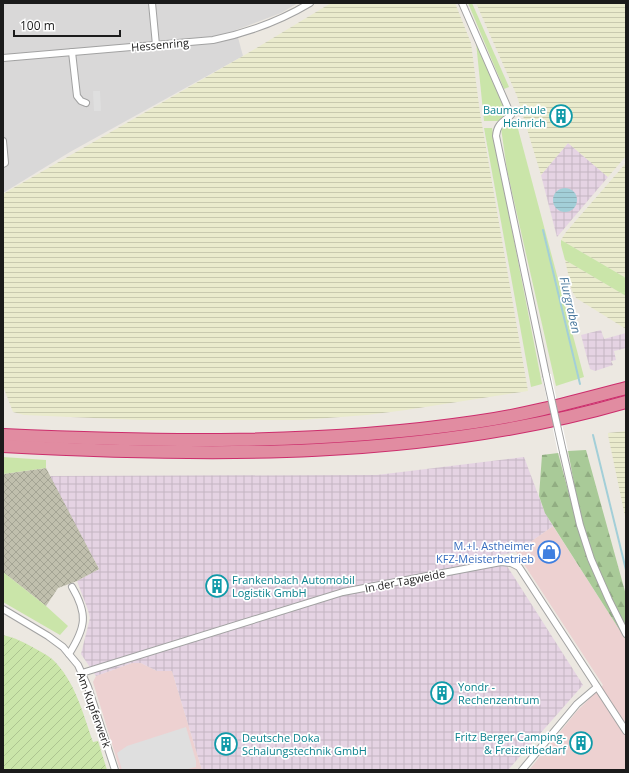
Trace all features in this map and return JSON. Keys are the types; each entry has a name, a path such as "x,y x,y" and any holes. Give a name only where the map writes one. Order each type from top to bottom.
{"highway":[{"path":"572,402 626,383"},
{"path":"3,435 174,440 280,439 349,436 417,430 476,422 526,413 626,388"},
{"path":"3,446 174,452 258,452 352,448 494,432 549,421 626,402"},
{"path":"606,408 626,406"}],"street":[{"path":"152,3 156,45"},
{"name":"Hessenring","path":"3,58 213,40 238,35 258,28 299,10 310,3"},
{"path":"462,3 511,115 497,129 496,136 563,452 580,525 591,559 608,600 626,634"},
{"path":"72,52 77,96 80,101 86,103"},
{"path":"3,141 5,163 3,164"},
{"name":"In der Tagweide","path":"82,673 343,592 502,562 511,563 518,567 626,731"},
{"path":"69,654 80,633 84,618 83,611 72,587"},
{"name":"Am Kupferwerk","path":"5,612 43,632 63,647 69,654 82,673 88,687 115,770"},
{"path":"522,770 577,704 596,687"}],"shaded area":[{"path":"3,3 298,3 281,13 236,30 243,56 70,152 3,193"},
{"path":"331,3 455,3 471,43 480,113 528,391 367,415 301,420 140,420 24,415 13,412 3,386 3,194 243,56"},
{"path":"476,3 626,3 626,156 608,177 568,143 541,175 517,96"},
{"path":"93,91 100,91 101,111 94,111"},
{"path":"568,143 608,177 557,237 541,175"},
{"path":"626,163 626,278 561,240 566,232"},
{"path":"565,260 626,296 626,329 576,298 572,291"},
{"path":"601,330 604,339 626,333 626,348 614,351 616,360 611,361 613,365 595,371 590,369 581,335"},
{"path":"626,431 626,521 608,433"},
{"path":"524,457 545,513 553,526 516,552 500,555 583,685 508,770 202,770 172,671 157,671 141,663 132,663 96,676 81,654 90,618 77,581 99,569 49,476 377,475"},
{"path":"46,468 99,569 77,581 58,588 46,606 3,572 3,474"},
{"path":"553,526 626,640 626,770 529,770 577,711 603,685 516,552"},
{"path":"132,663 141,663 157,671 172,671 202,770 120,770 93,682 96,676"},
{"path":"186,727 196,761 196,767 184,770 122,770 117,753 127,746"}],"green space":[{"path":"468,3 472,3 509,87 504,89"},
{"path":"476,42 507,114 499,121 484,121"},
{"path":"517,125 584,377 556,386 507,170 501,128"},
{"path":"484,128 492,128 542,384 531,387"},
{"path":"561,240 626,278 626,296 565,260"},
{"path":"586,450 626,595 626,629 597,565 587,538 578,506 568,451"},
{"path":"558,453 582,542 610,610 626,637 626,640 545,513 539,496 542,455"},
{"path":"3,457 46,460 46,468 3,474"},
{"path":"3,572 46,606 68,626 60,635 3,602"},
{"path":"3,635 19,640 41,652 52,659 60,667 67,677 82,709 93,742 98,741 107,770 3,770"}],"water":[{"path":"565,188 573,192 577,200 573,208 565,212 557,208 553,200 557,192"}],"pier":[{"path":"551,374 568,451 558,453 542,376"}],"waterway":[{"name":"Flurgraben","path":"543,230 580,384"},
{"name":"Flurgraben","path":"593,435 626,570"}],"place":[{"name":"Baumschule Heinrich","path":"561,116"},
{"name":"M.+I. Astheimer KFZ-Meisterbetrieb","path":"549,552"},
{"name":"Frankenbach Automobil Logistik GmbH","path":"217,586"},
{"name":"Yondr - Rechenzentrum","path":"442,693"},
{"name":"Fritz Berger Camping- & Freizeitbedarf","path":"581,743"},
{"name":"Deutsche Doka Schalungstechnik GmbH","path":"226,744"}]}
